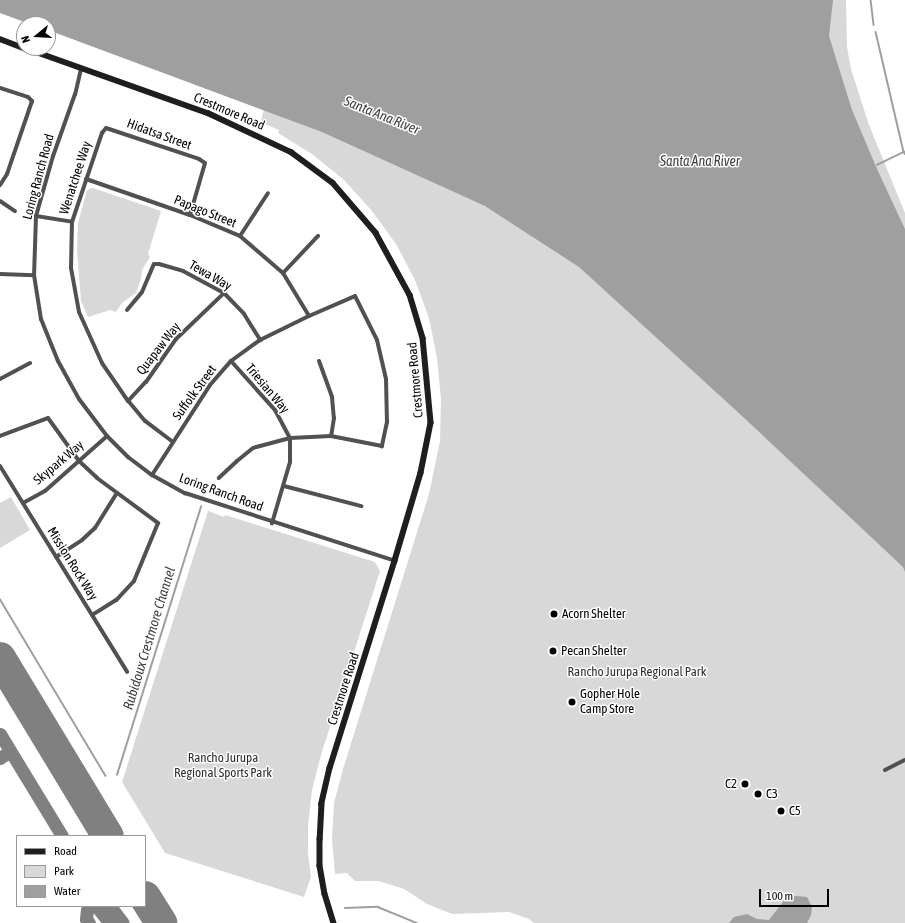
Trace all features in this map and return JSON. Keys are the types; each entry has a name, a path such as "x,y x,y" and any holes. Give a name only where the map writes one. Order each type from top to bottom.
{"street":[{"name":"Crestmore Road","path":"0,39 16,45"},
{"name":"Crestmore Road","path":"47,56 208,113 291,152 333,183 376,233 410,295 423,338 431,422 421,473 330,768 322,804 320,866 325,894 334,923"},
{"name":"Loring Ranch Road","path":"81,68 75,94 53,156 36,216 34,276 41,319 58,361 79,399 107,436 128,457 152,475 185,493 272,523 395,561"},
{"path":"0,88 28,97 32,102 6,174 0,185"},
{"name":"Hidatsa Street","path":"106,128 192,157 205,163 190,215"},
{"name":"Wenatchee Way","path":"106,128 102,132 72,222 71,268 79,312 102,363 128,401 145,421 173,442"},
{"name":"Papago Street","path":"86,179 190,215 240,236 283,273 309,316"},
{"path":"240,236 268,193"},
{"path":"0,201 15,211"},
{"path":"36,216 72,222"},
{"path":"283,273 318,236"},
{"name":"Tewa Way","path":"127,310 142,292 154,264 183,271 224,293 244,314 260,340"},
{"path":"0,274 34,276"},
{"name":"Quapaw Way","path":"128,401 146,382 176,339 224,293"},
{"name":"Suffolk Street","path":"152,475 210,385 231,361 260,340 309,316 356,296 377,340 386,379 388,422 382,446 331,436"},
{"name":"Triesian Way","path":"231,361 275,410 290,438 290,462 272,523"},
{"path":"219,478 253,448 290,438 331,436 334,418 332,397 318,361"},
{"path":"0,379 30,363"},
{"path":"0,436 48,418 79,460 116,494 158,523 134,581 116,600 92,615"},
{"name":"Skypark Way","path":"23,503 45,491 107,436"},
{"name":"Mission Rock Way","path":"0,466 127,672"},
{"path":"284,486 361,506"},
{"path":"56,557 82,540 94,528 116,494"},
{"path":"885,770 905,760"}],"green space":[{"name":"Rancho Jurupa Regional Park","path":"287,0 846,0 847,47 851,69 869,125 905,213 905,923 534,923 529,919 509,912 452,914 427,904 404,889 379,881 355,881 347,873 335,874 332,839 334,803 343,769 429,494 440,441 441,399 437,358 429,318 415,280 396,244 372,211 344,180 312,154 278,133 279,130 261,122"},
{"path":"93,188 161,211 148,254 150,257 142,270 141,279 136,293 122,303 116,312 110,310 88,317 81,301 77,251 78,223 87,190"},
{"path":"11,497 30,530 0,548 0,503"},
{"name":"Rancho Jurupa Regional Sports Park","path":"208,511 375,562 380,571 321,755 312,790 308,826 308,853 311,877 304,897 165,853 122,782"}],"water":[{"name":"Santa Ana River","path":"0,0 833,0 829,36 852,110 905,229 905,572 903,567 741,415 579,267 485,206 322,132 56,33 56,16 16,16 16,19 0,13"},
{"path":"796,896 807,897 812,907 811,915 807,923 729,923 734,917 747,914 757,919 769,920 786,898"}],"waterway":[{"path":"871,0 874,25"},
{"path":"876,32 904,152"},
{"path":"877,165 904,152 905,154"},
{"name":"Rubidoux Crestmore Channel","path":"117,775 201,507"},
{"name":"Rubidoux Crestmore Channel","path":"0,599 106,776"},
{"name":"Rubidoux Crestmore Channel","path":"345,908 378,907 417,923"}],"taxiway":[{"path":"0,734 61,835"},
{"path":"0,758 10,751"},
{"path":"89,923 86,919 87,910 90,907"},
{"path":"97,907 110,923"},
{"path":"111,907 123,923"}],"runway":[{"path":"0,658 107,835"},
{"path":"146,899 161,923"}],"place":[{"name":"Acorn Shelter","path":"554,614"},
{"name":"Pecan Shelter","path":"553,651"},
{"name":"Gopher Hole Camp Store","path":"572,702"},
{"name":"C2","path":"745,784"},
{"name":"C3","path":"758,794"},
{"name":"C5","path":"781,811"}]}
